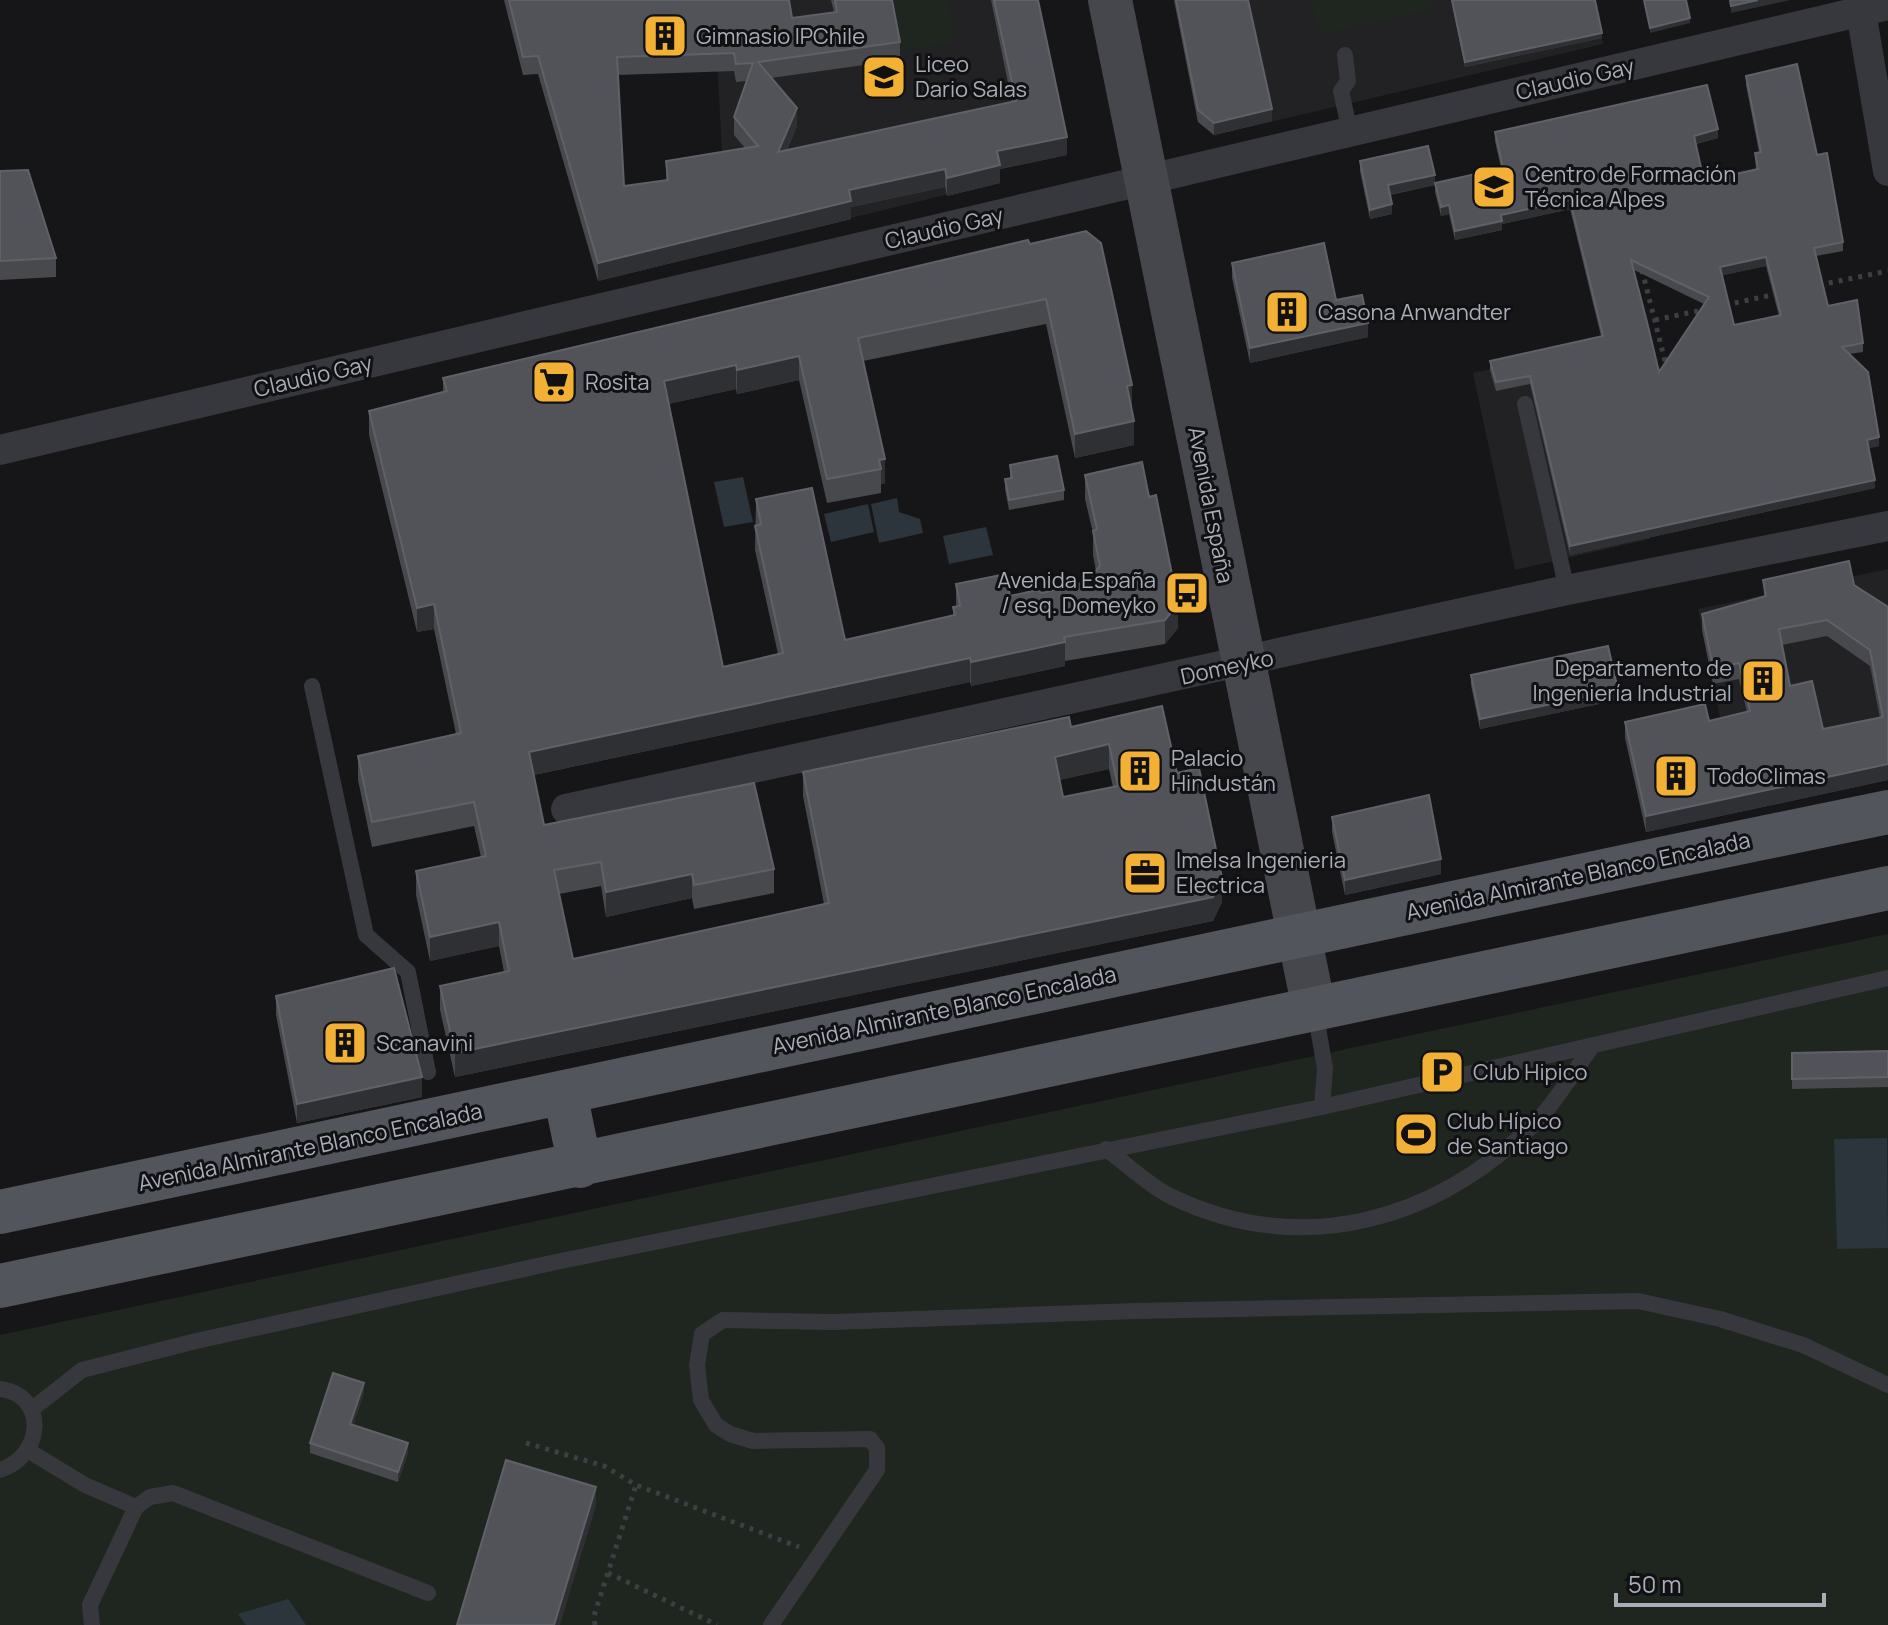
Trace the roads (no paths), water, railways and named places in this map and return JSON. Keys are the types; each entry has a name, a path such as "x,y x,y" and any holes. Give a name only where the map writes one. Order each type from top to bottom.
{"main road":[{"name":"Avenida Almirante Blanco Encalada","path":"0,1212 438,1110 565,1093 1299,933 1888,812"},
{"path":"0,1286 1888,888"},
{"path":"565,1093 580,1166"}],"street":[{"name":"Avenida España","path":"1110,0 1314,1009"},
{"name":"Claudio Gay","path":"0,450 1350,132 1869,5"},
{"path":"1869,5 1888,171"},
{"name":"Domeyko","path":"566,809 1567,590 1888,526"}],"lane":[{"path":"1345,55 1348,81 1341,91 1350,132"},
{"path":"1525,404 1567,590"},
{"path":"312,686 366,935 408,972 428,1072"},
{"path":"31,1410 82,1370 196,1341 556,1262 1322,1107 1888,978"},
{"path":"1314,1009 1325,1068 1322,1107"},
{"path":"1106,1149 1169,1196 1235,1218 1287,1228 1350,1225 1416,1207 1479,1171 1538,1120 1591,1048"},
{"path":"771,1625 877,1470 877,1448 870,1439 851,1437 753,1441 730,1434 716,1425 701,1400 697,1365 702,1334 723,1320 834,1322 1135,1311 1638,1301 1720,1319 1803,1345 1888,1385"},
{"path":"0,1389 20,1397 31,1410 35,1425 29,1451 14,1465 0,1470"},
{"path":"29,1451 85,1485 136,1507"},
{"path":"92,1625 90,1605 136,1507 150,1497 173,1493 428,1593"}],"place":[{"name":"Gimnasio IPChile","path":"665,36"},
{"name":"Liceo Dario Salas","path":"884,77"},
{"name":"Centro de Formación Técnica Alpes","path":"1494,187"},
{"name":"Casona Anwandter","path":"1287,312"},
{"name":"Rosita","path":"554,382"},
{"name":"Avenida España / esq. Domeyko","path":"1187,593"},
{"name":"Departamento de Ingeniería Industrial","path":"1763,681"},
{"name":"Palacio Hindustán","path":"1140,771"},
{"name":"TodoClimas","path":"1676,776"},
{"name":"Imelsa Ingenieria Electrica","path":"1145,873"},
{"name":"Scanavini","path":"345,1043"},
{"name":"Club Hipico","path":"1442,1072"},
{"name":"Club Hípico de Santiago","path":"1416,1134"}]}
